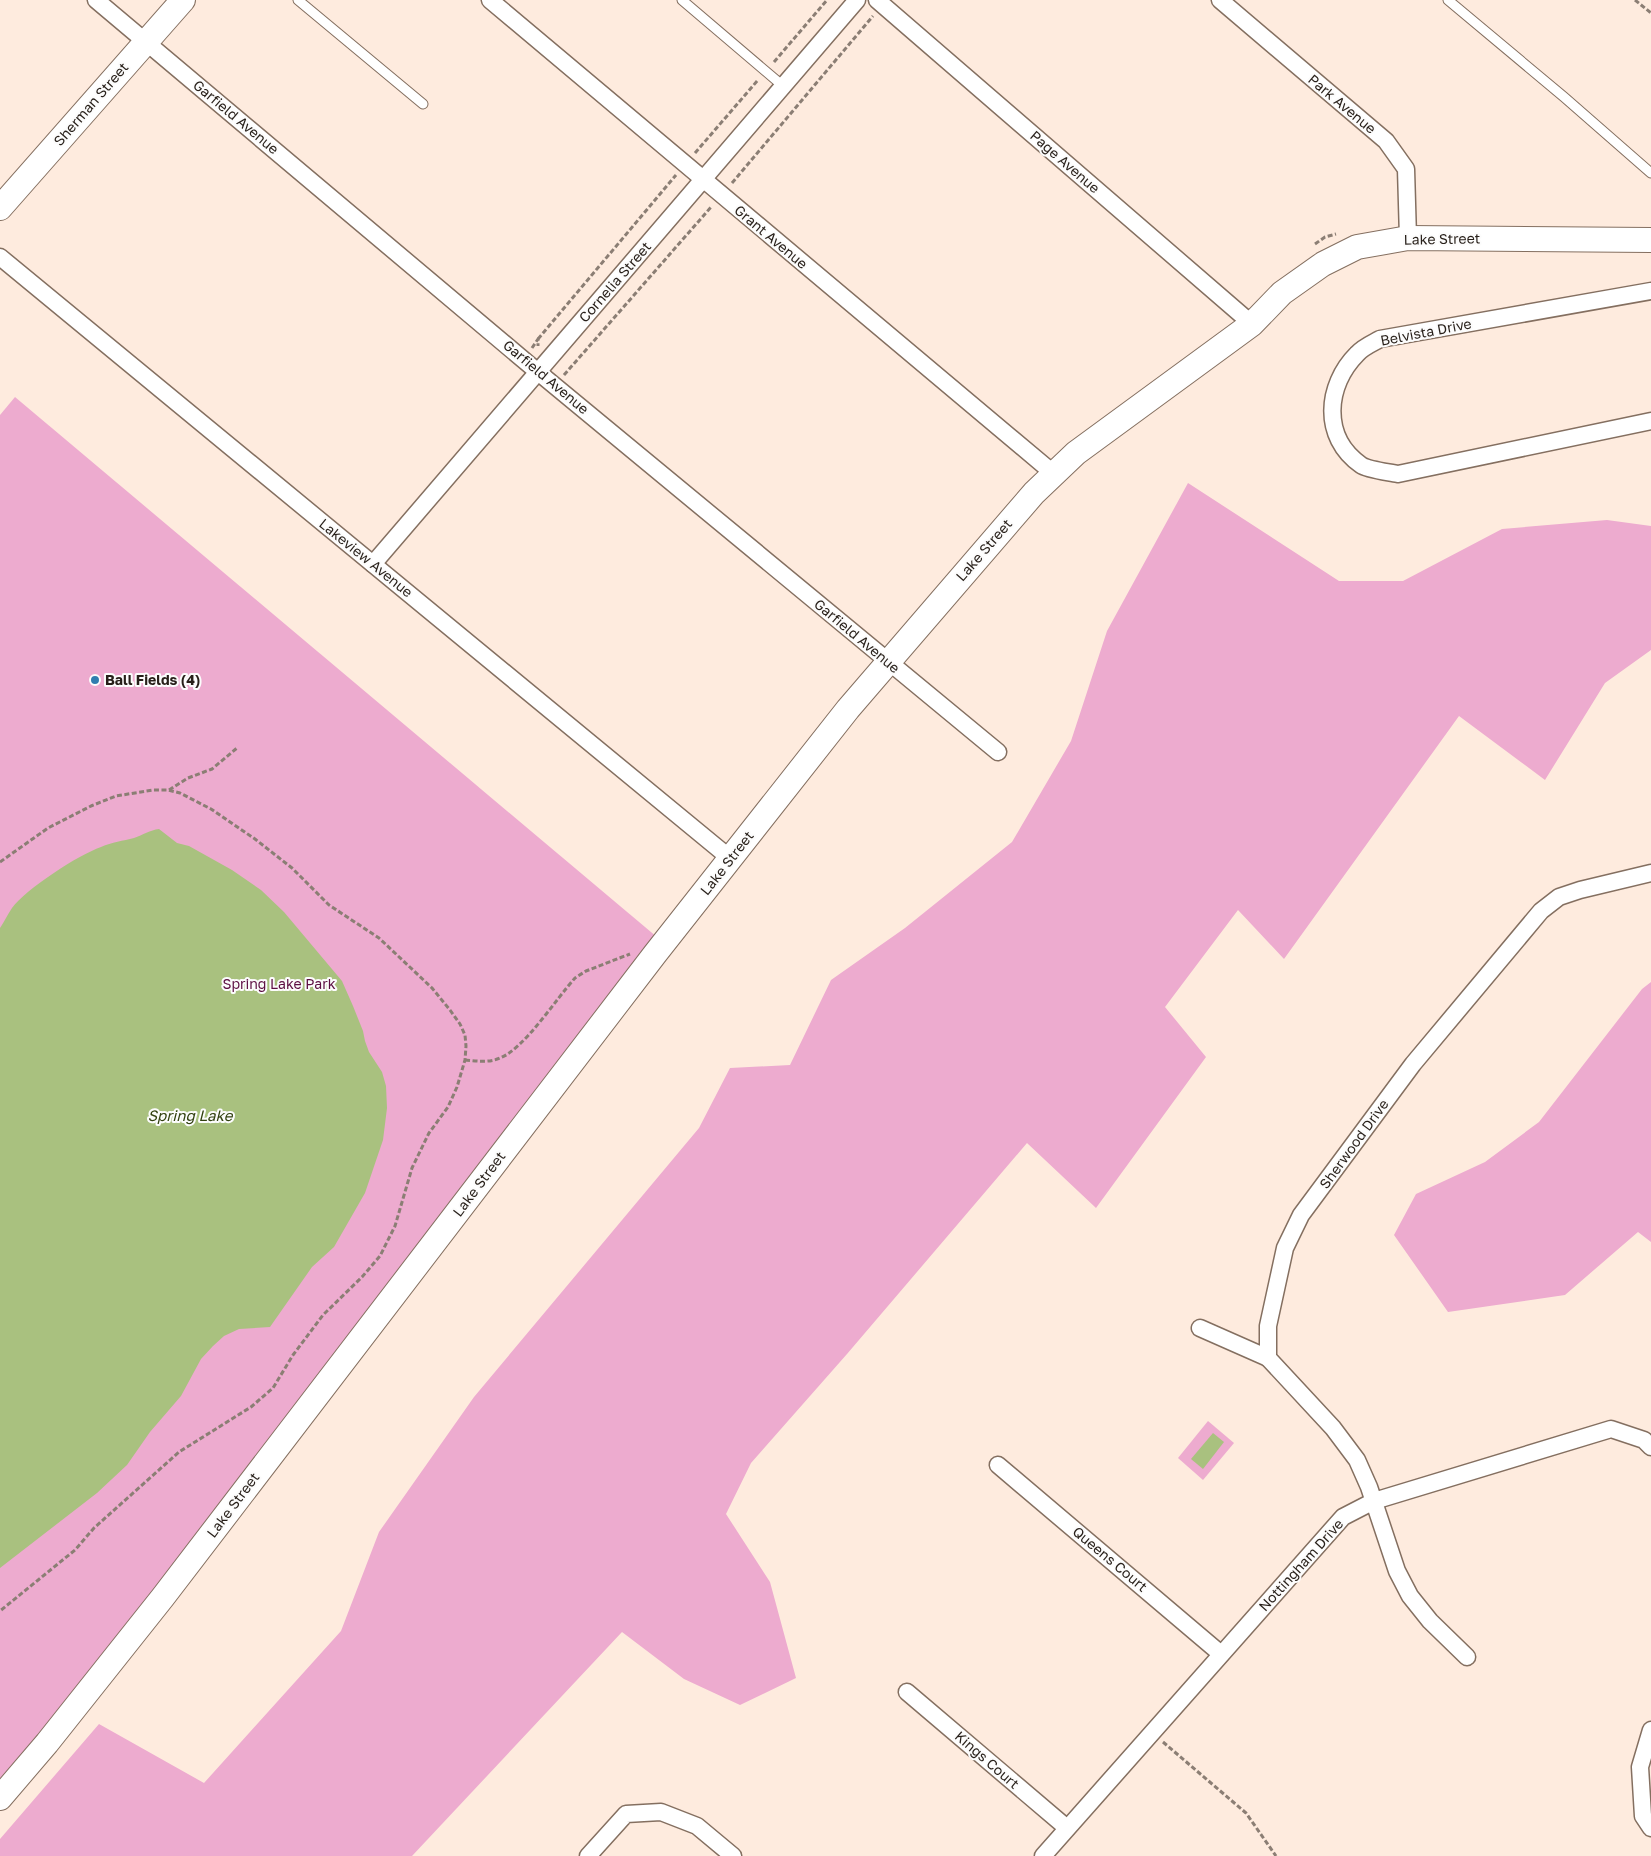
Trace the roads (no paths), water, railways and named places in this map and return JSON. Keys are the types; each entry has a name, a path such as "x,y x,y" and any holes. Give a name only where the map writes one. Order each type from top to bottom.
{"street":[{"name":"Garfield Avenue","path":"96,0 538,372 998,752"},
{"name":"Sherman Street","path":"0,208 183,0"},
{"name":"Grant Avenue","path":"490,0 1053,472"},
{"name":"Cornelia Street","path":"373,564 857,0"},
{"name":"Park Avenue","path":"1220,0 1386,141 1406,169 1408,238"},
{"name":"Page Avenue","path":"880,2 1252,324"},
{"name":"Lake Street","path":"0,1798 47,1743 163,1597 655,954 848,709 1053,472 1076,453 1252,324 1282,293 1323,264 1357,247 1408,238 1651,240"},
{"name":"Lakeview Avenue","path":"0,257 731,859"},
{"name":"Belvista Drive","path":"1651,291 1380,339 1358,353 1338,379 1331,414 1340,443 1362,466 1398,474 1651,421"},
{"name":"Sherwood Drive","path":"1268,1358 1268,1326 1285,1248 1301,1216 1413,1064 1541,911 1559,897 1651,873"},
{"path":"1200,1328 1268,1358 1333,1428 1357,1460 1374,1501 1397,1571 1410,1596 1430,1621 1467,1657"},
{"name":"Nottingham Drive","path":"1043,1856 1343,1517 1374,1501 1611,1430 1644,1440 1651,1447"},
{"name":"Queens Court","path":"998,1465 1221,1654"},
{"name":"Kings Court","path":"907,1692 1067,1828"},
{"path":"1651,1730 1640,1768 1643,1816 1651,1828"},
{"path":"588,1856 626,1814 661,1812 697,1826 733,1856"}],"lane":[{"path":"298,0 423,104"},
{"path":"682,0 783,86"},
{"path":"1448,0 1651,173"}],"water":[{"name":"Spring Lake","path":"159,829 177,843 189,846 232,870 261,890 284,912 342,981 363,1031 369,1052 382,1072 386,1086 387,1108 383,1140 365,1193 334,1247 312,1267 270,1327 239,1329 224,1336 201,1359 181,1396 150,1432 127,1465 97,1493 0,1568 0,928 19,900 40,882 66,865 105,845 134,838"},
{"path":"1213,1433 1224,1442 1203,1469 1191,1459"}],"place":[{"name":"Ball Fields (4)","path":"95,680"}],"park label":[{"name":"Spring Lake Park","path":"279,984"}]}
